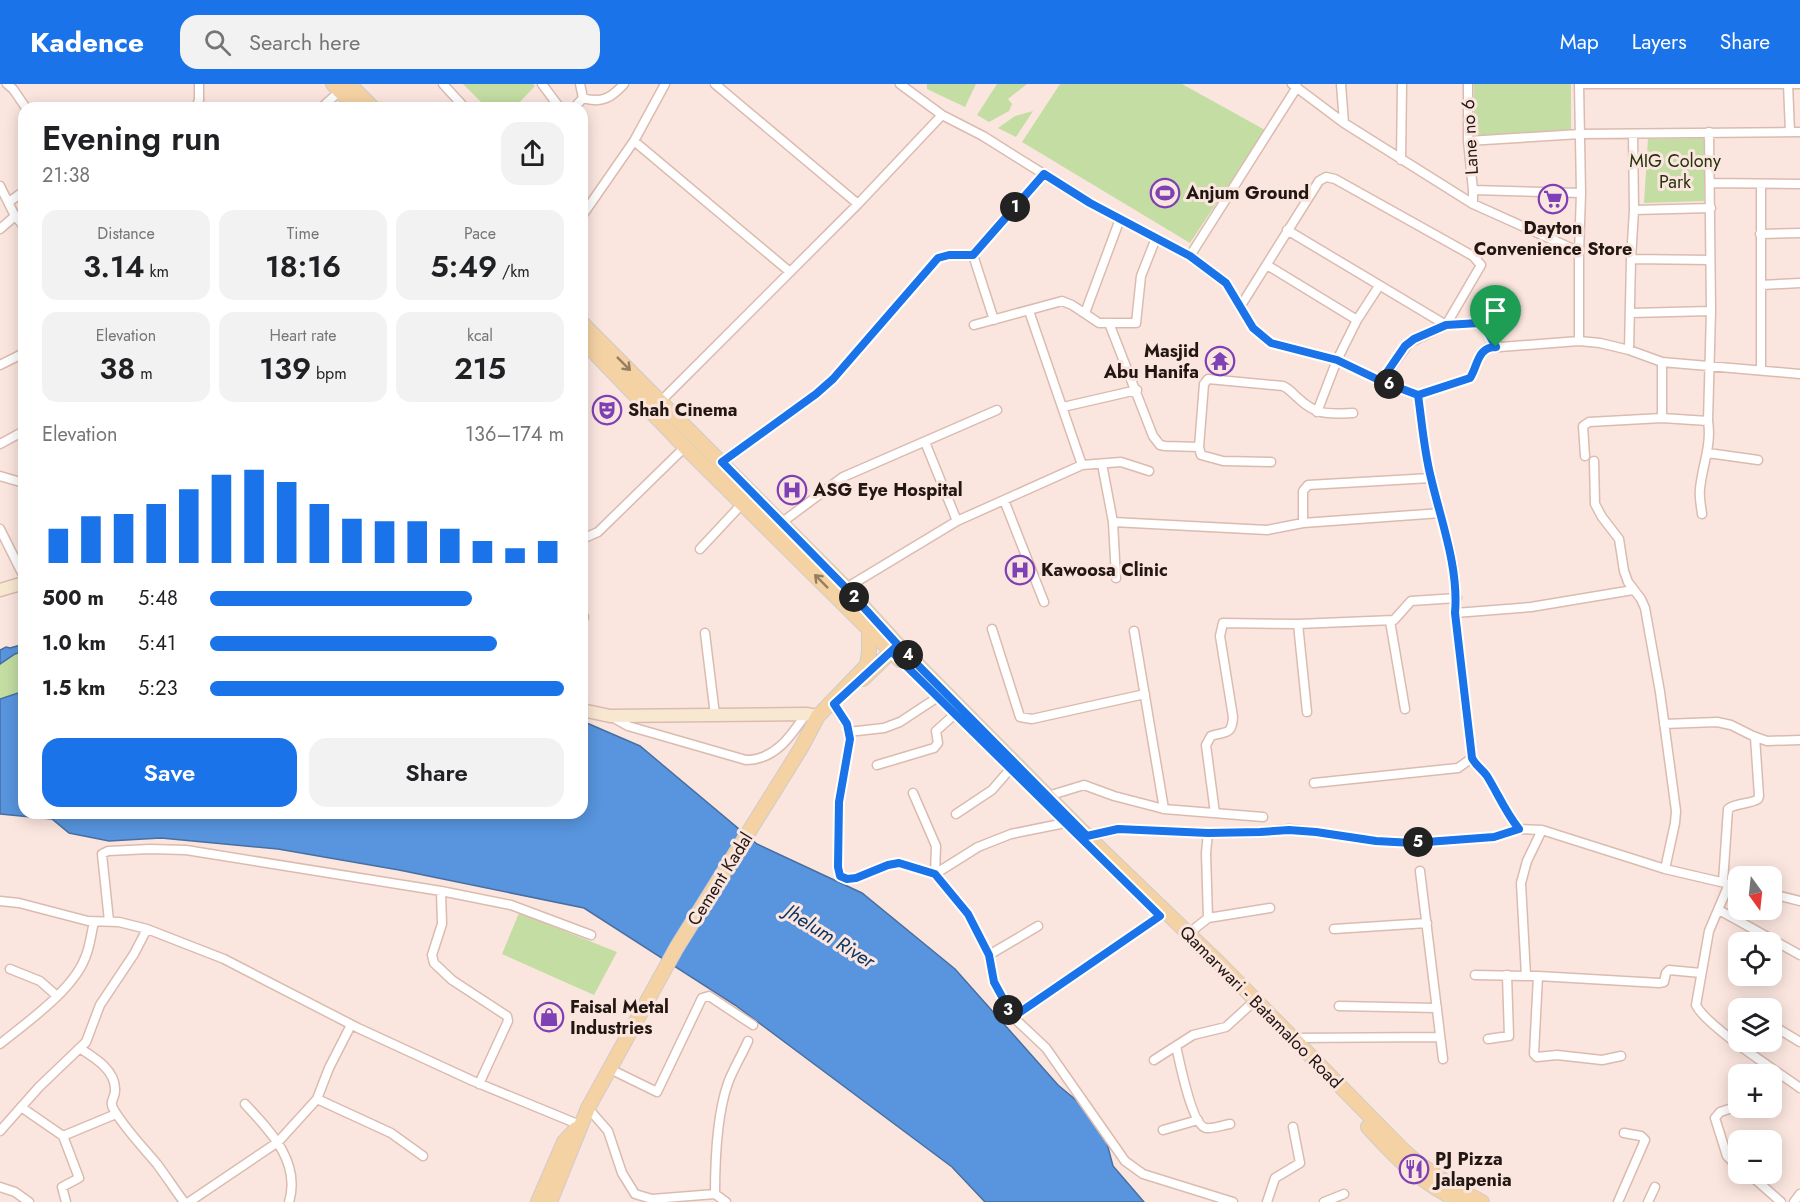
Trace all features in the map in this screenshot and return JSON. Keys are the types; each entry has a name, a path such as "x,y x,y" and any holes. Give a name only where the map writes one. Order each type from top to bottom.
{"main road":[{"path":"341,86 353,102"},
{"path":"341,86 364,102"},
{"path":"588,329 846,588 895,648"},
{"path":"588,346 685,447 869,629 895,648"},
{"path":"831,703 867,665 869,629"},
{"path":"831,703 895,648"},
{"name":"Qamarwari - Batamaloo Road","path":"895,648 938,697 1309,1064 1403,1165 1424,1181 1461,1202"},
{"name":"Qamarwari - Batamaloo Road","path":"895,648 1188,933 1420,1166 1482,1202"},
{"name":"Cement Kadal","path":"580,1125 677,947 801,748 812,715 831,703"},
{"path":"538,1202 564,1142 580,1125"},
{"path":"550,1202 580,1125"}],"street":[{"path":"7,84 22,102"},
{"path":"198,102 199,84"},
{"path":"443,84 460,102"},
{"path":"542,84 556,102"},
{"path":"580,84 584,98"},
{"path":"584,98 593,101 603,100 614,96 624,84"},
{"path":"588,207 634,141 665,84"},
{"path":"715,84 858,204"},
{"path":"900,84 942,115 983,136 1120,219 1190,256 1226,283 1253,328 1271,343 1337,360 1381,381 1418,395 1470,378 1484,351 1491,347 1510,348 1579,341 1629,350 1662,362 1800,374"},
{"path":"1341,84 1344,123"},
{"path":"1401,160 1402,84"},
{"name":"Lane no 6","path":"1468,84 1468,141 1473,204"},
{"path":"1579,341 1578,253 1581,193 1579,84 1800,84"},
{"path":"1788,84 1790,132"},
{"path":"326,102 341,86"},
{"path":"1190,256 1295,86 1344,123 1473,204 1578,253"},
{"path":"580,102 584,98"},
{"path":"661,401 858,204 942,115"},
{"path":"1702,514 1700,490 1708,453 1710,429 1708,421 1711,366 1709,132"},
{"path":"1468,141 1580,134 1800,132"},
{"path":"1629,350 1634,210 1633,134"},
{"path":"634,141 790,272"},
{"path":"722,462 816,394 833,379 938,258 949,255 973,255 1044,174"},
{"path":"1240,307 1319,181 1330,177 1473,256 1481,265 1446,325"},
{"path":"1710,183 1800,184"},
{"path":"1761,184 1761,370"},
{"path":"0,186 18,220"},
{"path":"1473,190 1581,193"},
{"path":"9,202 18,195"},
{"path":"1634,210 1711,208"},
{"path":"0,229 15,216"},
{"path":"1085,313 1120,219"},
{"path":"1287,230 1446,325"},
{"path":"1760,234 1800,233"},
{"path":"974,325 1062,301 1072,304 1099,323 1137,322 1141,276 1156,238"},
{"path":"973,255 994,320"},
{"path":"1631,259 1710,260"},
{"path":"1267,266 1357,320"},
{"path":"1761,285 1800,283"},
{"path":"1317,412 1337,360 1357,320 1380,286"},
{"path":"1029,311 1082,465"},
{"path":"1631,313 1711,311"},
{"path":"1109,323 1153,436 1165,446 1199,447"},
{"path":"1381,381 1409,343 1446,325 1479,323 1486,329 1496,347"},
{"path":"0,365 18,356"},
{"path":"1662,362 1662,417"},
{"path":"1271,462 1223,461 1201,455 1199,447 1204,384 1208,379 1282,386 1291,390 1317,412 1324,414 1353,413"},
{"path":"1063,406 1137,390"},
{"path":"1418,395 1431,478 1441,513 1456,598 1455,613 1472,758 1475,765 1483,771 1505,812 1519,829"},
{"path":"781,523 843,477 997,410"},
{"path":"1585,456 1583,426 1586,423 1662,417 1708,421"},
{"path":"0,444 18,434"},
{"path":"925,442 957,521"},
{"path":"588,536 598,531 685,447"},
{"path":"1708,453 1758,460"},
{"path":"1594,461 1595,504 1619,539 1624,571 1645,608 1676,811 1665,869"},
{"path":"846,588 957,521 1082,465 1121,462 1149,471"},
{"path":"1102,464 1113,522 1116,578"},
{"path":"0,476 18,481"},
{"path":"1302,523 1303,491 1308,485 1431,478"},
{"path":"1004,500 1044,602"},
{"path":"700,549 742,504"},
{"path":"1113,522 1267,530 1302,523 1441,513"},
{"path":"0,529 18,565"},
{"path":"0,591 18,585"},
{"path":"1455,613 1531,607 1633,590"},
{"path":"1215,813 1206,745 1211,736 1227,733 1230,730 1233,717 1220,636 1222,624 1227,622 1298,624 1390,621 1394,620 1411,601 1456,598"},
{"path":"1390,621 1405,709"},
{"path":"1298,624 1307,712"},
{"path":"992,629 1020,717 1032,719 1145,694"},
{"path":"1134,631 1164,809"},
{"path":"705,633 715,715"},
{"path":"848,732 884,728 900,722 938,697"},
{"path":"831,703 847,724 850,739 839,802 838,867 840,876 847,879 856,878 899,863 935,874 968,914 989,955 994,982 1013,1017 1046,1048 1131,1167 1143,1174 1233,1202"},
{"path":"588,712 610,716 812,715"},
{"path":"877,765 934,748 938,743 936,731 955,714"},
{"path":"610,716 628,726 752,760 768,757 812,715"},
{"path":"1664,724 1717,722 1731,725 1767,741 1800,740"},
{"path":"1755,737 1759,796 1749,804 1733,805 1728,809 1726,883 1719,910 1709,931 1696,998 1698,1010 1729,1036 1800,1088"},
{"path":"1314,783 1458,768 1472,758"},
{"path":"956,814 992,790 1011,768"},
{"path":"1048,796 1084,785 1114,796 1164,809 1263,817"},
{"path":"913,793 936,846 935,874"},
{"path":"935,874 978,847 1011,834 1065,823"},
{"path":"1087,836 1118,829 1208,833 1289,830 1376,841 1413,843 1494,837 1519,829 1542,830 1665,869 1726,883"},
{"path":"1526,976 1521,883 1527,861 1542,830"},
{"path":"1208,833 1206,853 1208,918"},
{"path":"109,921 102,854 108,851 186,850 441,891 511,905 591,935"},
{"path":"1420,871 1443,1059"},
{"path":"441,891 442,924 432,955 434,963 452,980 507,1016 508,1021 479,1084"},
{"path":"1782,896 1800,901"},
{"path":"0,901 19,903 94,922 109,921 147,929 224,959 351,1024 479,1084 580,1125"},
{"path":"1188,933 1208,918 1270,908"},
{"path":"1719,910 1800,955"},
{"path":"1013,1017 1160,916"},
{"path":"0,1044 57,996 78,972 85,959 94,922"},
{"path":"1334,929 1427,923"},
{"path":"989,955 1038,926"},
{"path":"0,1131 57,1069 81,1049 90,1033 100,1005 134,954 147,929"},
{"path":"10,969 40,981 57,996"},
{"path":"1474,975 1538,976 1659,984 1664,982 1668,971 1701,973"},
{"path":"1488,1039 1509,1036 1508,975"},
{"path":"1538,976 1534,1051 1536,1056 1557,1055 1602,1060 1621,1056"},
{"path":"610,1069 657,1092 702,998 709,996 753,1025"},
{"path":"1154,1060 1196,1033 1226,1027 1250,1005"},
{"path":"1339,1006 1437,1008"},
{"path":"189,1202 278,1142 317,1099 329,1068 351,1024"},
{"path":"1782,1031 1800,1042"},
{"path":"1293,1038 1440,1037"},
{"path":"715,1194 717,1148 726,1091 748,1041"},
{"path":"1176,1046 1190,1101 1198,1120 1203,1127 1207,1128 1230,1124"},
{"path":"81,1049 101,1063 110,1075 116,1091 111,1104 116,1114 158,1165 184,1202"},
{"path":"317,1099 391,1133 423,1156"},
{"path":"245,1104 278,1142 285,1155 293,1189 289,1202"},
{"path":"21,1107 63,1136 78,1178 62,1187 66,1202"},
{"path":"588,1108 608,1131 622,1173 635,1194 652,1199 715,1194 726,1202"},
{"path":"1728,1109 1720,1112 1714,1118 1728,1157"},
{"path":"63,1136 116,1114"},
{"path":"1163,1130 1198,1120"},
{"path":"1267,1202 1275,1178 1300,1163 1293,1126"},
{"path":"1618,1202 1645,1142 1641,1136 1624,1133"},
{"path":"1761,1184 1781,1202"},
{"path":"0,1187 15,1192 29,1202"},
{"path":"1648,1202 1655,1187"},
{"path":"1324,1202 1344,1194"},
{"path":"1794,1202 1800,1194"}],"green space":[{"path":"463,84 533,84 535,86 520,102 481,102"},
{"path":"927,84 976,84 965,107 927,89"},
{"path":"997,84 1027,84 1008,99 1012,104 1009,111 989,122 977,115"},
{"name":"Anjum Ground","path":"1060,84 1182,84 1265,130 1190,243 1022,142"},
{"path":"1474,84 1571,84 1571,135 1474,136"},
{"path":"1033,111 1016,137 998,128 1015,116"},
{"name":"MIG Colony Park","path":"1704,138 1704,201 1644,203 1648,139"},
{"path":"18,653 18,693 0,699 0,664"},
{"path":"519,913 617,952 594,995 502,954"}],"water":[{"path":"18,646 18,653 0,664 0,650"},
{"path":"18,693 18,816 0,814 0,699"},
{"name":"Jhelum River","path":"588,724 640,746 757,844 862,893 955,969 1058,1085 1101,1121 1113,1166 1144,1202 985,1202 952,1167 735,1005 584,908 399,870 278,849 161,838 109,841 69,833 52,819 588,819"}],"place":[{"name":"Anjum Ground","path":"1165,193"},
{"name":"Dayton Convenience Store","path":"1553,199"},
{"name":"Masjid Abu Hanifa","path":"1220,361"},
{"name":"Shah Cinema","path":"607,410"},
{"name":"ASG Eye Hospital","path":"792,490"},
{"name":"Kawoosa Clinic","path":"1020,570"},
{"name":"Faisal Metal Industries","path":"549,1017"},
{"name":"PJ Pizza Jalapenia","path":"1414,1169"}],"route":[{"path":"1496,347 1486,329 1479,323 1446,325 1423,334 1405,346 1381,381 1418,395 1426,457 1451,560 1472,758 1475,765 1483,771 1493,786 1505,812 1519,829 1494,837 1413,843 1376,841 1289,830 1208,833 1111,829 1087,836 898,645 892,652 1160,916 1013,1017 994,982 989,955 968,914 935,874 899,863 856,878 841,878 838,867 839,802 850,739 847,724 834,704 898,645 846,588 722,462 816,394 833,379 938,258 949,255 973,255 1044,174 1090,203 1190,256 1226,283 1253,328 1271,343 1337,360 1381,381 1418,395 1470,378 1481,354 1487,348 1496,347"}]}
